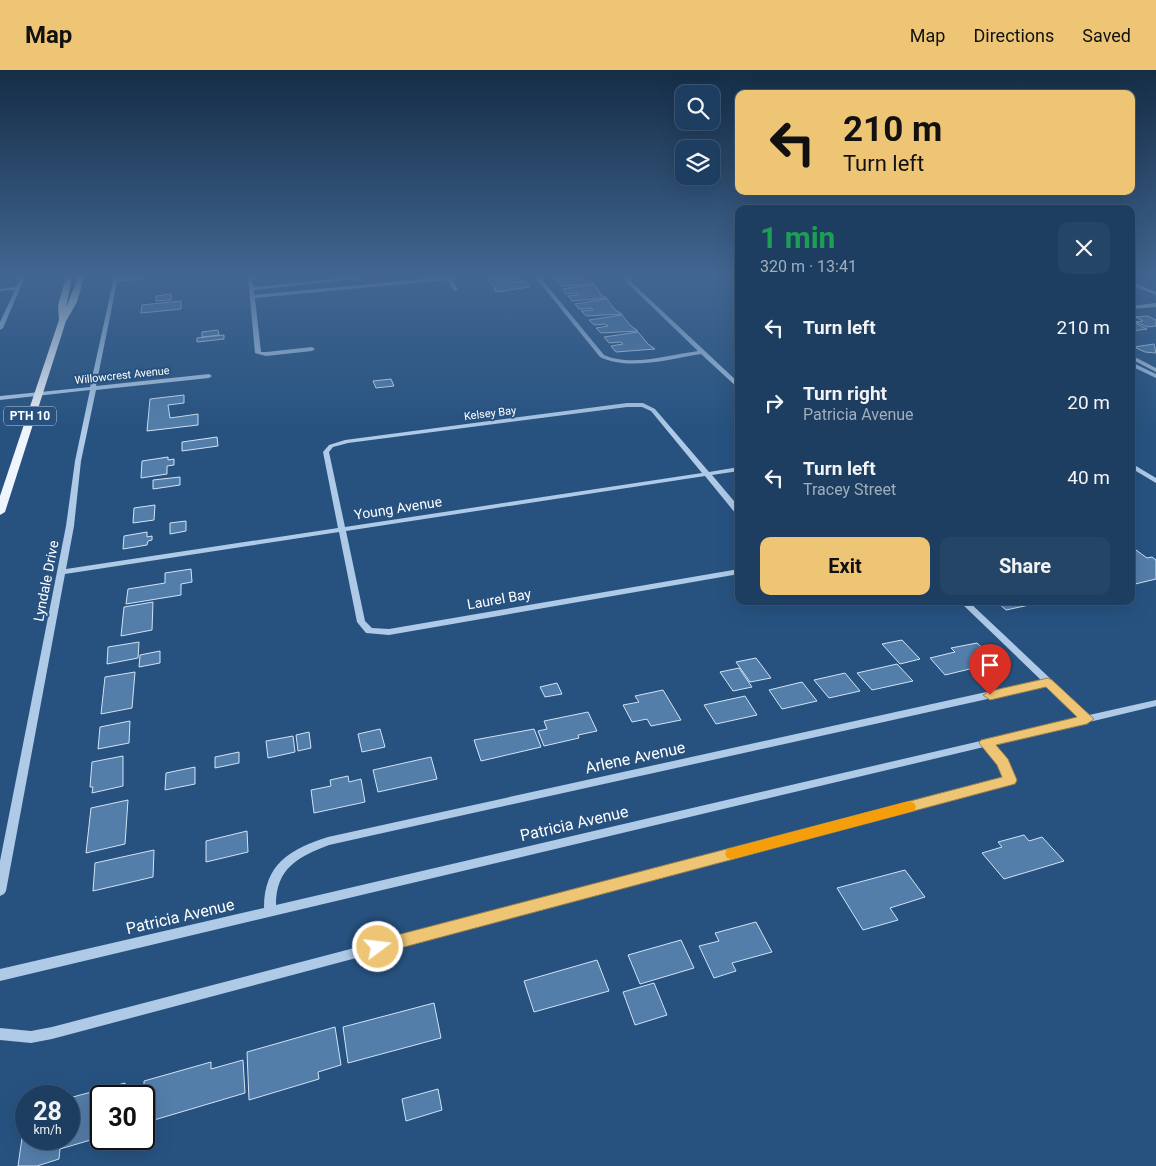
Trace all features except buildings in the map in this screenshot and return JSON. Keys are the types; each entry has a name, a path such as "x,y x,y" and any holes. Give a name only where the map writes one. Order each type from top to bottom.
{"main road":[{"name":"PTH 10","path":"0,512 60,328"}],"street":[{"name":"Lyndale Drive","path":"0,891 72,519 78,461 106,328"},
{"path":"255,328 258,353 266,354 312,349"},
{"path":"579,328 602,356 607,359 622,361 702,352"},
{"path":"677,328 735,383"},
{"path":"1135,359 1155,369"},
{"path":"1135,366 1156,376"},
{"path":"1135,371 1155,369"},
{"name":"Willowcrest Avenue","path":"0,398 209,376"},
{"name":"Kelsey Bay","path":"341,530 326,454 331,446 347,441 638,404 653,410 708,474"},
{"path":"1135,468 1156,481"},
{"name":"Young Avenue","path":"62,572 735,470"},
{"path":"708,474 735,507"},
{"name":"Laurel Bay","path":"341,530 361,622 366,629 375,632 389,632 735,572"},
{"path":"967,605 1087,719"},
{"name":"Arlene Avenue","path":"270,911 271,885 284,865 305,851 328,841 1048,682"},
{"name":"Patricia Avenue","path":"0,975 1156,703"},
{"path":"0,1034 31,1037 52,1033 1010,780 1003,763 986,743"}],"slow traffic":[{"path":"732,854 909,807"}],"route":[{"path":"378,947 1010,780 1003,763 986,743 1087,719 1048,682 990,695"}]}
